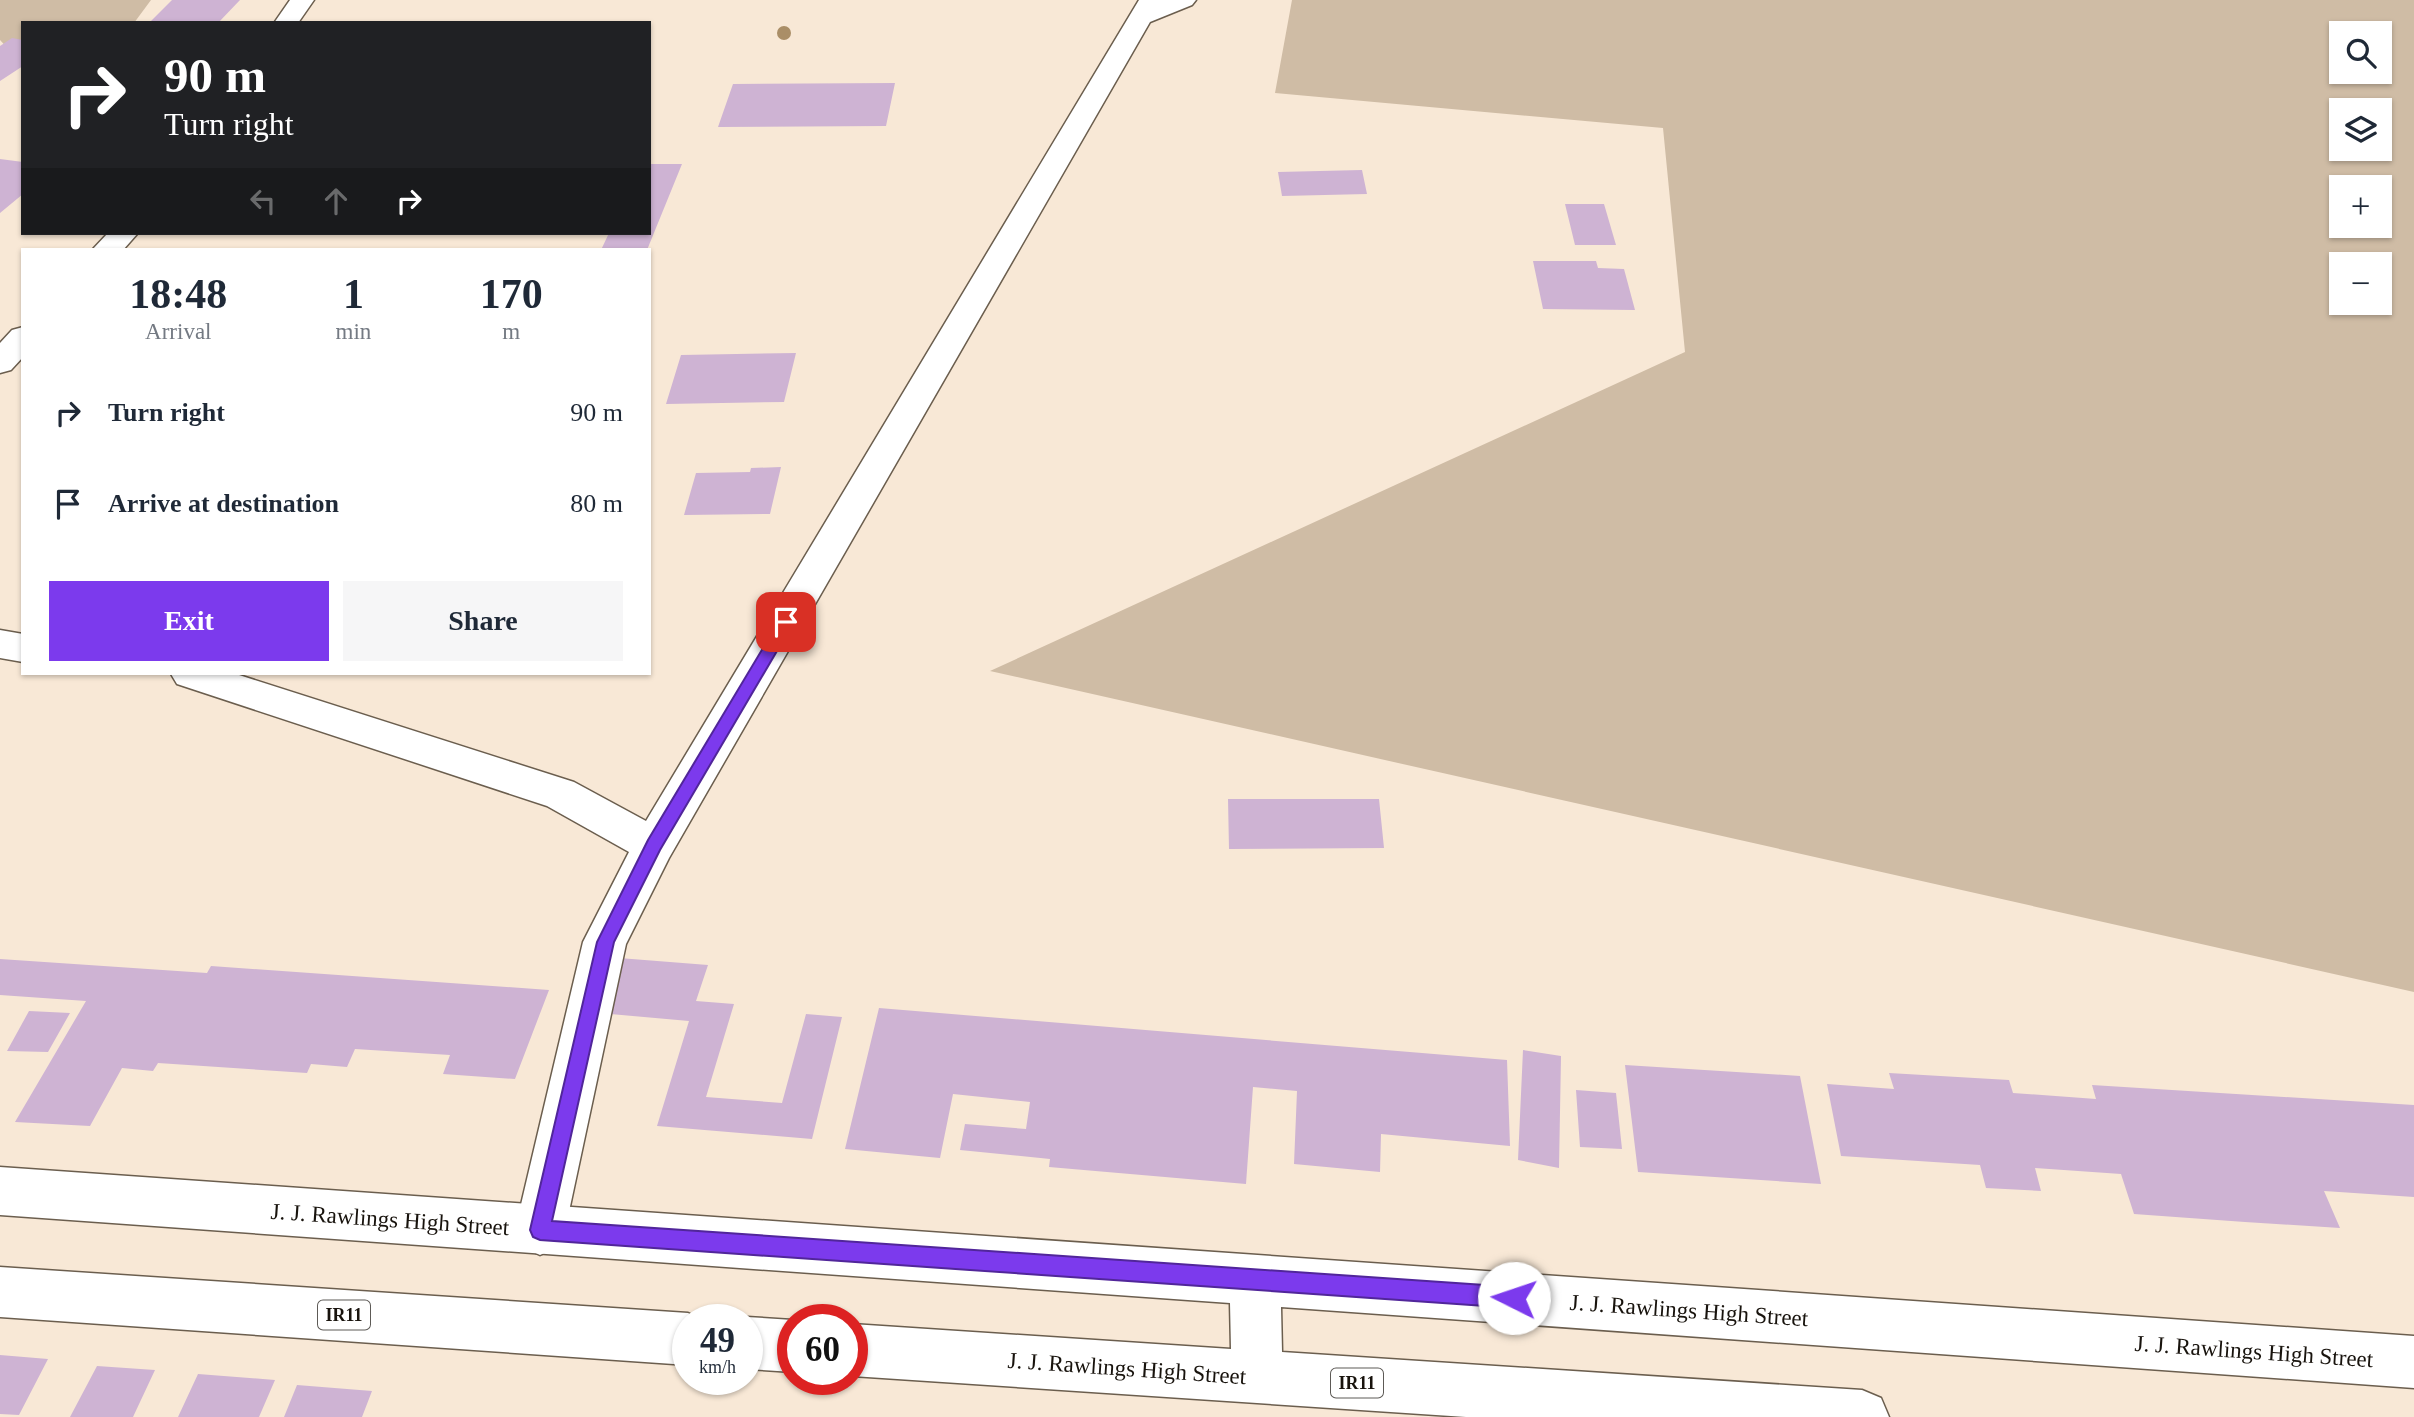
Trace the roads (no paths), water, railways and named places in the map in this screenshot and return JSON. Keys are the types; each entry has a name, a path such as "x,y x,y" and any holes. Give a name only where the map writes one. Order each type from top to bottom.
{"main road":[{"path":"287,21 302,0"},
{"path":"540,1230 606,942 654,845 1145,9 1184,0"},
{"path":"108,248 122,235"},
{"path":"0,363 21,339"},
{"path":"0,644 21,648"},
{"path":"193,675 560,794 654,845"},
{"name":"J. J. Rawlings High Street","path":"0,1191 2414,1362"},
{"path":"1255,1279 1257,1377"},
{"name":"IR11","path":"0,1292 672,1338"},
{"name":"J. J. Rawlings High Street","path":"868,1351 1257,1377 1491,1404 1862,1417"}]}
